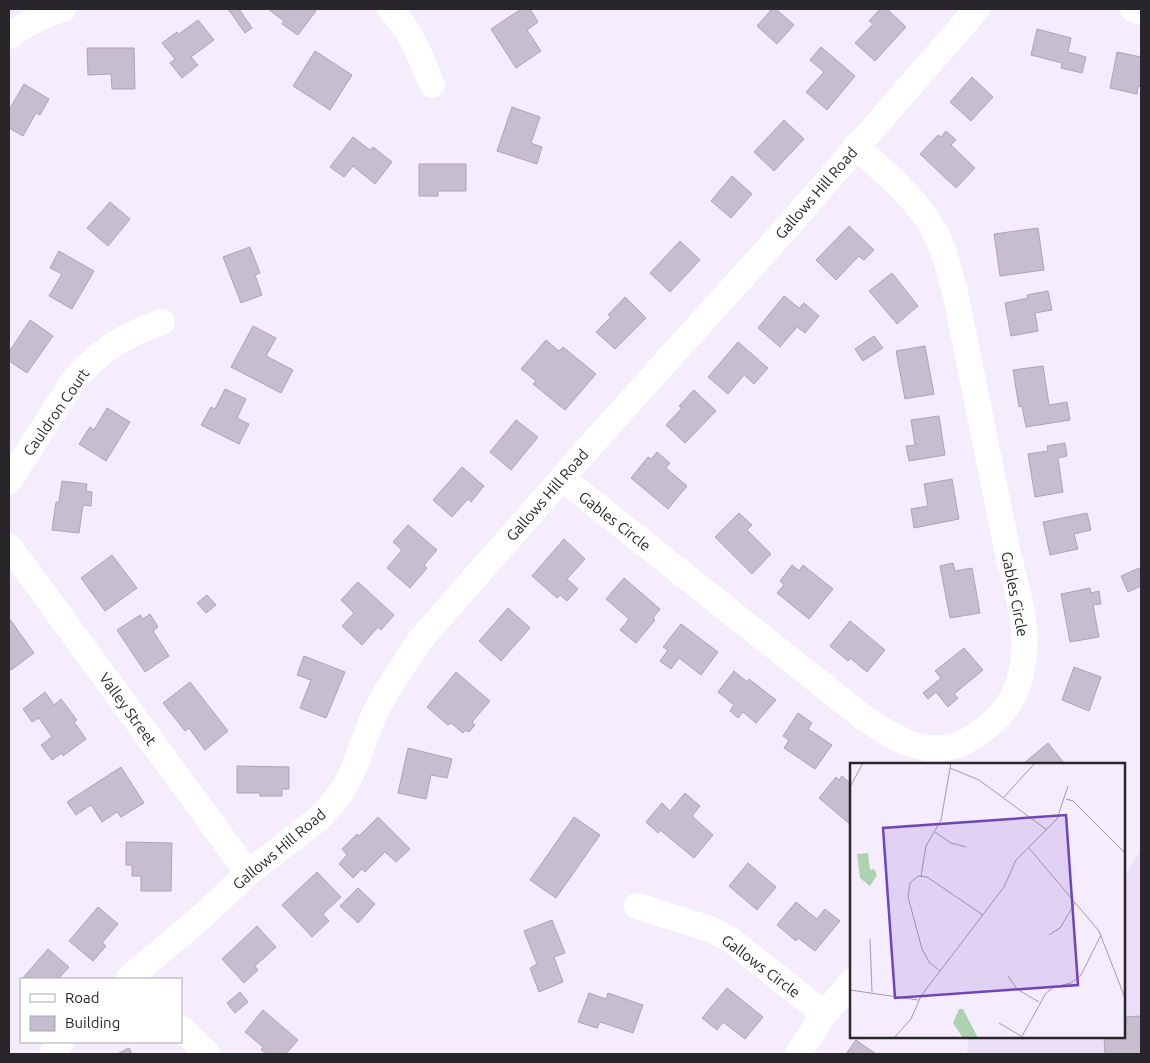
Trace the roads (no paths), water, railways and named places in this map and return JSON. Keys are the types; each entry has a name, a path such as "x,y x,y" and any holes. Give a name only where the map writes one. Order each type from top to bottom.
{"street":[{"path":"9,36 47,14 63,9"},
{"path":"390,9 404,24 432,85"},
{"name":"Gallows Hill Road","path":"130,978 205,914 248,873 317,820 334,803 354,768 374,714 388,688 420,640 562,478 782,233 977,9"},
{"path":"1134,9 1141,11"},
{"name":"Gables Circle","path":"562,478 864,718 893,737 916,746 931,757 971,738 989,726 1004,711 1015,693 1023,667 1025,650 1024,623 1010,566 955,292 945,256 935,232 921,211 906,193 856,146"},
{"name":"Cauldron Court","path":"9,481 74,380 87,365 100,353 120,340 144,328 162,322"},
{"name":"Valley Street","path":"9,546 248,873"},
{"name":"Gallows Circle","path":"637,906 710,930 731,940 824,1014"},
{"path":"798,1054 824,1014 850,983"},
{"path":"182,1029 208,1054"},
{"path":"52,1054 59,1043"}]}
